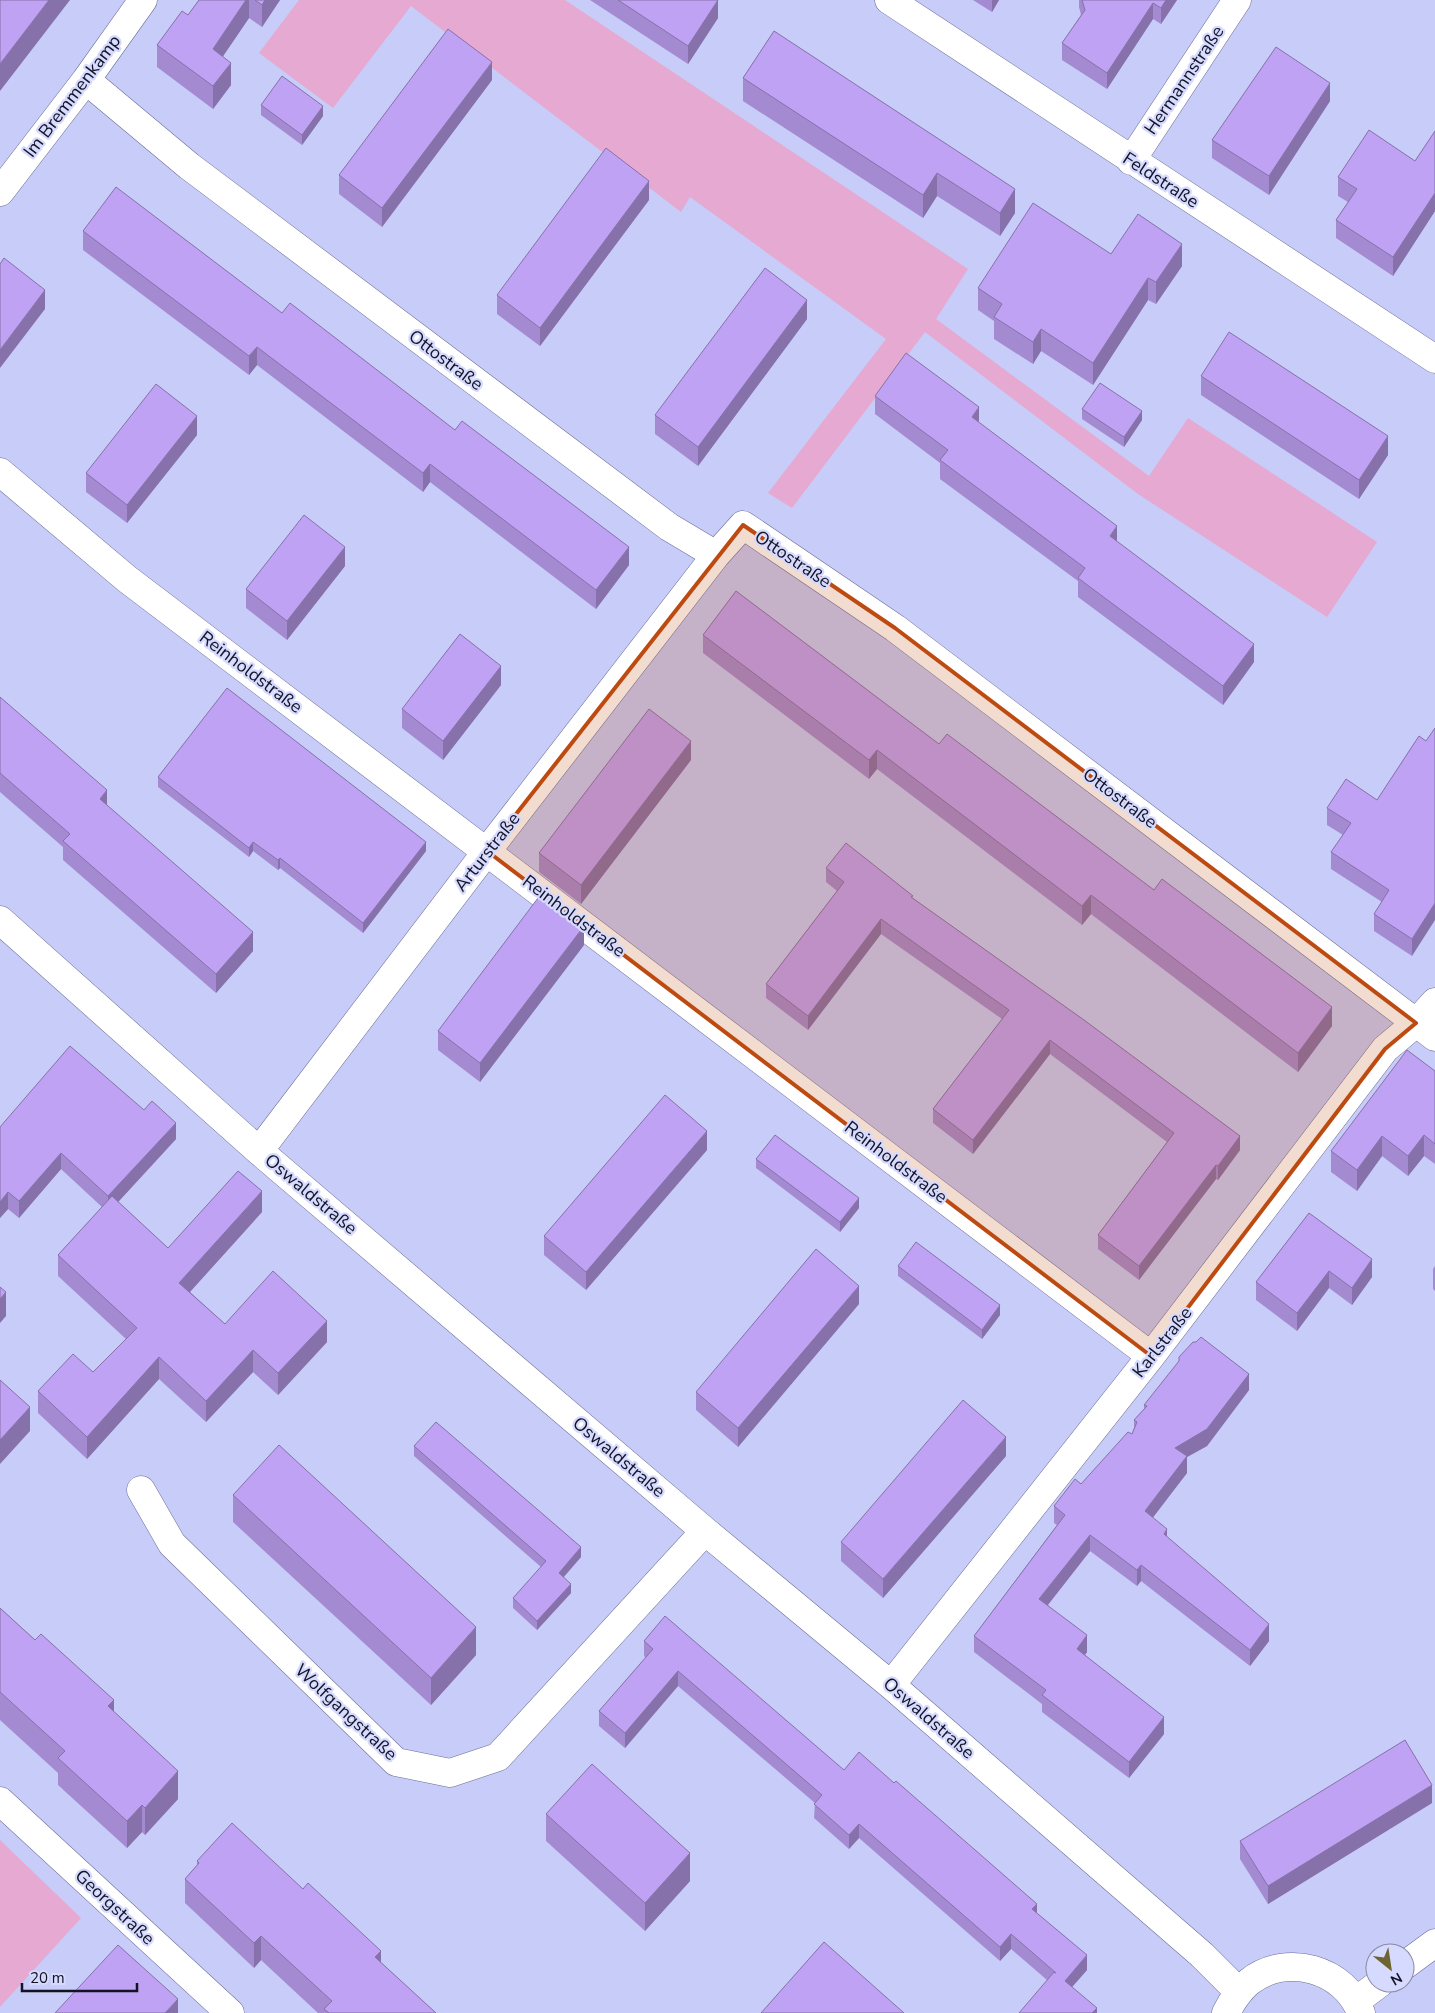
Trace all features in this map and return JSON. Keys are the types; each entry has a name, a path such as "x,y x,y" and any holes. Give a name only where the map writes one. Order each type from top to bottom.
{"street":[{"name":"Im Bremmenkamp","path":"0,192 86,80 143,0"},
{"name":"Feldstraße","path":"888,0 1435,359"},
{"name":"Hermannstraße","path":"1131,161 1237,0"},
{"name":"Ottostraße","path":"86,80 189,166 668,527 716,555 743,525 895,628 1426,1030"},
{"name":"Reinholdstraße","path":"0,472 127,578 1151,1356"},
{"name":"Arturstraße","path":"259,1151 716,555"},
{"name":"Oswaldstraße","path":"0,920 259,1151 705,1531 891,1685 1195,1949 1233,2002"},
{"name":"Karlstraße","path":"891,1685 1151,1356 1385,1049 1426,1030 1435,1002"},
{"name":"Wolfgangstraße","path":"141,1490 172,1544 396,1762 450,1773 498,1757 705,1531"},
{"name":"Georgstraße","path":"0,1801 230,2013"},
{"path":"1415,1958 1435,1943"},
{"path":"1233,2002 1250,1981 1270,1970 1295,1966 1320,1971 1342,1984 1359,2007 1371,1993"}],"highlighted area":[{"path":"743,525 895,628 1416,1023 1385,1049 1151,1356 487,851"}],"shaded area":[{"path":"299,0 565,0 968,269 936,319 1149,476 1188,418 1377,542 1327,617 1138,494 925,332 792,508 768,493 886,339 690,197 681,212 411,6 333,108 259,53"},
{"path":"0,1840 81,1918 0,2007"}],"building":[{"path":"0,0 49,0 0,64"},
{"path":"199,0 246,0 213,49 231,63 213,86 157,45 182,11 188,15"},
{"path":"255,0 265,0 262,5"},
{"path":"618,0 718,0 688,46"},
{"path":"1082,0 1166,0 1161,8 1153,3 1107,73 1062,43 1085,10"},
{"path":"448,29 492,62 382,208 339,175"},
{"path":"774,31 1015,189 1000,213 937,173 923,195 743,78"},
{"path":"1276,47 1330,83 1269,176 1212,140"},
{"path":"282,76 323,106 302,135 261,105"},
{"path":"1369,130 1415,161 1435,131 1435,193 1393,257 1336,220 1357,189 1338,177"},
{"path":"606,148 649,181 540,328 497,295"},
{"path":"116,187 282,313 290,303 455,430 462,421 629,547 596,590 430,464 423,473 257,347 249,356 83,231"},
{"path":"1033,203 1111,254 1138,214 1182,244 1156,282 1148,278 1093,363 1041,329 1033,342 994,317 1002,304 978,288"},
{"path":"4,258 45,290 0,350 0,264"},
{"path":"765,268 807,300 698,447 655,415"},
{"path":"1229,332 1388,436 1359,480 1201,376"},
{"path":"906,353 979,407 972,417 1117,526 1110,536 1254,644 1223,686 1078,578 1085,568 940,460 948,450 875,396"},
{"path":"1100,383 1142,411 1124,437 1082,409"},
{"path":"156,384 197,416 127,505 86,473"},
{"path":"304,515 345,547 287,621 246,589"},
{"path":"736,591 939,744 947,734 1154,890 1162,879 1332,1007 1298,1053 1091,895 1082,906 877,750 869,760 703,635"},
{"path":"460,634 501,666 443,741 402,709"},
{"path":"227,688 426,842 363,923 280,858 278,860 253,842 249,848 158,777"},
{"path":"0,697 107,790 100,799 253,932 216,974 63,841 70,834 0,773"},
{"path":"649,709 691,741 581,885 539,853"},
{"path":"1435,728 1435,903 1412,939 1374,914 1389,890 1331,852 1351,823 1327,808 1346,779 1377,800 1419,736 1426,741"},
{"path":"846,843 913,896 911,897 1084,1020 1240,1136 1139,1266 1098,1235 1174,1133 1050,1040 973,1140 933,1109 1009,1010 881,919 808,1016 766,984 844,882 826,868"},
{"path":"541,894 584,926 480,1063 438,1031"},
{"path":"70,1046 144,1110 152,1101 176,1123 108,1196 61,1153 19,1201 8,1192 0,1202 0,1127"},
{"path":"1407,1050 1435,1071 1435,1144 1424,1135 1408,1156 1382,1136 1357,1170 1331,1151"},
{"path":"665,1095 707,1131 586,1272 544,1236"},
{"path":"775,1135 859,1198 840,1222 756,1159"},
{"path":"238,1171 262,1191 179,1283 225,1324 273,1271 327,1321 278,1373 253,1350 206,1401 159,1357 87,1437 38,1391 73,1354 93,1372 137,1328 58,1255 112,1196 168,1248"},
{"path":"1309,1213 1372,1259 1352,1288 1329,1271 1297,1313 1256,1282"},
{"path":"916,1242 1000,1305 982,1330 898,1266"},
{"path":"816,1249 859,1286 738,1428 696,1392"},
{"path":"0,1287 6,1292 0,1299"},
{"path":"1201,1337 1249,1374 1207,1429 1175,1448 1187,1456 1145,1511 1167,1529 1164,1534 1269,1624 1250,1650 1141,1565 1137,1570 1090,1535 1039,1599 1087,1635 1077,1649 1164,1717 1129,1762 1042,1695 1046,1690 974,1636 1065,1515 1054,1506 1075,1479 1081,1484 1128,1432 1132,1434 1137,1422 1134,1420 1147,1406 1144,1405 1179,1361 1179,1357 1193,1342 1196,1342"},
{"path":"0,1380 30,1407 0,1440"},
{"path":"963,1400 1006,1437 883,1579 841,1542"},
{"path":"436,1422 581,1547 559,1573 571,1584 537,1621 513,1598 546,1561 414,1446"},
{"path":"279,1445 476,1627 431,1678 233,1495"},
{"path":"0,1608 35,1640 41,1634 114,1700 108,1706 178,1771 145,1808 142,1805 127,1821 58,1758 65,1751 0,1692"},
{"path":"665,1616 844,1770 859,1752 894,1783 896,1781 1037,1904 1032,1909 1087,1955 1065,1981 1097,2008 1092,2013 1019,2013 1054,1972 1056,1973 1011,1934 1000,1947 859,1824 849,1835 814,1804 822,1795 678,1671 625,1733 599,1711 653,1649 644,1641"},
{"path":"1405,1740 1432,1785 1268,1886 1240,1841"},
{"path":"592,1764 690,1853 645,1903 546,1814"},
{"path":"232,1823 303,1889 308,1883 381,1951 375,1957 436,2013 329,2013 324,2009 332,2001 261,1936 254,1943 185,1879 199,1863 197,1861"},
{"path":"824,1942 904,2013 761,2013"},
{"path":"118,1945 178,1999 165,2013 55,2013"}]}
